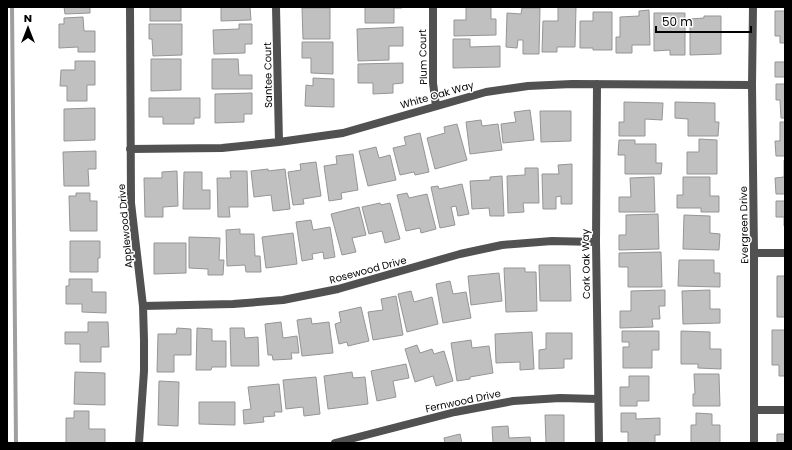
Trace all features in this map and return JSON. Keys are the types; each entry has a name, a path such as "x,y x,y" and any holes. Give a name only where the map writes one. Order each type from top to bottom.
{"street":[{"name":"Applewood Drive","path":"130,7 130,202 143,306 144,340 144,371 139,443"},
{"name":"Santee Court","path":"276,7 280,142"},
{"name":"Plum Court","path":"432,7 433,83 436,106"},
{"name":"Evergreen Drive","path":"752,7 754,443"},
{"name":"White Oak Way","path":"130,149 222,148 344,133 486,92 528,86 572,84 752,85"},
{"name":"Cork Oak Way","path":"597,84 596,242 599,443"},
{"name":"Rosewood Drive","path":"143,306 233,304 283,300 338,289 460,254 502,244 552,241 596,242"},
{"path":"754,253 785,253"},
{"name":"Fernwood Drive","path":"335,443 455,412 513,401 560,398 598,399"},
{"path":"754,410 785,410"}],"building":[{"path":"64,7 90,7 90,13 65,14"},
{"path":"150,7 181,7 181,21 150,21"},
{"path":"221,7 250,7 251,20 221,21"},
{"path":"365,7 402,8 394,8 394,23 365,23"},
{"path":"466,7 491,7 491,19 496,19 496,35 454,36 454,20 466,20"},
{"path":"558,7 576,7 575,47 557,47 557,52 542,52 543,21 558,21"},
{"path":"302,8 330,8 330,39 303,39"},
{"path":"522,8 540,8 539,54 523,54 523,40 518,40 517,48 506,47 507,13 521,14"},
{"path":"649,10 650,45 632,45 632,53 616,53 616,37 620,37 620,17 639,16 639,11"},
{"path":"775,11 785,11 785,43 780,43 780,36 775,36"},
{"path":"593,12 612,12 612,50 580,48 580,21 593,21"},
{"path":"654,13 685,13 685,55 670,55 670,50 654,51"},
{"path":"704,16 721,16 721,54 690,55 690,19 704,18"},
{"path":"83,17 84,31 95,31 95,52 78,52 78,47 59,48 59,24 64,24 64,18"},
{"path":"149,24 182,24 182,55 153,56 152,39 149,39"},
{"path":"239,24 252,24 252,44 245,44 245,53 214,54 213,30 239,29"},
{"path":"403,27 403,46 389,46 389,60 358,61 357,29"},
{"path":"453,39 470,39 470,47 500,46 500,67 453,68"},
{"path":"302,42 333,42 333,74 311,73 311,58 302,58"},
{"path":"151,59 181,59 181,90 151,91"},
{"path":"212,59 238,59 239,75 252,75 252,89 212,89"},
{"path":"75,61 95,61 95,85 87,85 87,101 67,101 67,86 60,86 61,70 75,70"},
{"path":"775,62 785,62 785,77 775,77"},
{"path":"403,63 403,83 393,84 393,93 373,94 373,83 358,83 358,64"},
{"path":"313,78 334,79 334,107 305,106 306,85 313,86"},
{"path":"776,84 785,84 785,118 781,118 780,100 776,100"},
{"path":"252,93 252,114 244,114 244,122 215,123 215,94"},
{"path":"149,98 200,98 200,118 194,118 194,124 163,124 163,117 149,117"},
{"path":"624,102 663,103 662,120 645,119 645,136 619,136 619,122 624,122"},
{"path":"675,102 715,103 715,122 719,122 718,136 688,136 688,119 675,118"},
{"path":"95,108 95,140 64,141 64,109"},
{"path":"530,110 534,140 503,143 501,124 516,122 514,112"},
{"path":"540,111 571,111 571,141 541,142"},
{"path":"481,120 482,126 498,124 502,150 470,154 466,122"},
{"path":"780,122 785,122 785,156 776,156 775,141 780,141"},
{"path":"457,124 467,160 435,169 427,138 445,133 444,127"},
{"path":"420,133 429,172 415,175 414,172 400,175 393,148 406,145 404,137"},
{"path":"699,139 717,140 717,174 687,174 687,152 699,152"},
{"path":"619,140 635,140 635,144 656,144 656,163 662,163 661,174 625,174 625,155 618,155"},
{"path":"376,147 379,158 390,155 396,180 368,186 359,151"},
{"path":"96,151 96,169 88,169 89,186 64,186 63,152"},
{"path":"353,154 358,190 341,193 342,199 329,201 324,166 337,164 336,156"},
{"path":"784,160 785,194 776,194 775,178 784,177"},
{"path":"316,162 321,196 303,199 304,204 293,205 288,172 301,170 300,164"},
{"path":"572,164 572,204 561,204 561,196 556,197 556,209 543,209 542,174 559,174 558,165"},
{"path":"525,168 538,168 539,203 523,203 524,212 508,213 507,176 525,175"},
{"path":"268,169 268,171 285,169 290,209 273,211 271,195 254,197 251,171"},
{"path":"177,171 178,206 163,207 163,217 145,217 144,178 162,178 162,172"},
{"path":"230,171 247,171 248,207 229,207 230,217 218,217 217,178 231,178"},
{"path":"184,172 202,172 202,190 210,190 210,209 183,209"},
{"path":"502,176 504,216 490,216 489,208 472,209 470,181 490,180 490,177"},
{"path":"654,177 655,212 619,212 619,197 631,197 630,178"},
{"path":"683,177 710,177 710,196 719,196 719,212 701,212 701,208 677,208 677,195 683,195"},
{"path":"462,184 469,214 458,216 456,206 451,207 455,225 440,228 431,187 438,186 439,189"},
{"path":"76,193 90,193 90,201 97,201 97,231 70,231 69,196 76,196"},
{"path":"407,193 409,198 427,194 436,229 421,233 420,228 406,231 397,195"},
{"path":"776,201 785,201 785,226 784,217 776,217"},
{"path":"380,203 381,205 390,203 400,239 385,243 382,231 369,234 362,207"},
{"path":"359,207 366,235 352,238 356,252 342,255 331,214"},
{"path":"658,214 659,249 619,250 619,235 626,235 626,215"},
{"path":"684,215 710,216 710,233 720,234 719,250 683,249"},
{"path":"311,220 313,230 330,227 335,257 324,259 323,252 312,254 313,259 302,261 296,222"},
{"path":"240,229 240,234 254,234 255,256 260,256 261,272 246,272 245,265 227,266 226,230"},
{"path":"293,233 297,264 266,268 262,237"},
{"path":"189,237 220,238 219,260 224,260 223,275 208,275 208,269 189,268"},
{"path":"70,241 100,241 98,272 70,272"},
{"path":"154,243 186,243 186,273 154,274"},
{"path":"661,252 662,287 628,287 628,267 619,267 619,253"},
{"path":"679,260 714,260 714,273 720,273 720,287 678,286"},
{"path":"539,265 570,265 571,301 540,301"},
{"path":"504,268 525,268 525,272 536,272 537,311 506,312"},
{"path":"499,273 502,301 471,305 468,276"},
{"path":"777,276 785,276 785,317 777,317"},
{"path":"69,279 92,279 92,292 106,292 106,313 82,312 82,304 66,304 66,286 69,286"},
{"path":"450,281 453,294 466,292 471,318 443,323 436,284"},
{"path":"665,290 665,306 659,306 660,319 652,319 653,327 620,328 620,311 631,311 631,291"},
{"path":"710,290 710,309 720,309 720,323 683,324 682,291"},
{"path":"411,291 414,302 432,297 438,324 407,332 398,294"},
{"path":"396,296 403,335 373,340 368,312 383,310 381,299"},
{"path":"361,307 369,341 348,346 347,342 339,344 335,324 341,322 339,312"},
{"path":"311,318 312,324 329,322 333,353 302,356 297,320"},
{"path":"88,322 108,322 109,347 101,347 101,362 80,362 80,344 65,344 65,332 88,332"},
{"path":"281,322 283,338 297,336 299,353 291,353 292,359 273,360 272,355 268,355 265,324"},
{"path":"177,328 191,329 191,355 174,355 174,372 157,372 158,334 176,334"},
{"path":"197,328 212,329 212,341 226,341 226,367 212,367 211,370 196,370"},
{"path":"230,328 244,328 245,338 258,337 259,366 231,366"},
{"path":"772,330 785,330 785,376 779,376 779,365 772,365"},
{"path":"622,331 659,331 659,350 652,350 652,368 623,368 623,347 629,347 629,342 622,342"},
{"path":"681,331 710,332 710,349 721,349 721,369 698,368 698,364 681,364"},
{"path":"532,332 534,369 520,370 520,362 496,363 495,334"},
{"path":"546,333 572,333 572,359 564,359 564,368 539,369 539,350 546,349"},
{"path":"471,340 472,348 489,346 493,373 457,381 451,343"},
{"path":"417,345 420,353 432,349 434,354 444,351 453,381 436,386 433,376 415,382 405,349"},
{"path":"406,364 409,378 393,381 396,397 377,401 371,371"},
{"path":"75,372 105,373 105,405 74,404"},
{"path":"352,372 353,378 365,377 368,404 328,409 324,376"},
{"path":"694,374 719,374 720,406 693,406 693,394 695,394"},
{"path":"629,376 649,376 649,401 637,401 637,406 620,406 620,387 629,387"},
{"path":"316,377 320,414 304,416 303,407 286,409 283,380"},
{"path":"159,381 179,382 178,426 158,425"},
{"path":"279,384 282,412 274,412 275,416 263,417 264,422 244,424 243,410 251,409 248,387"},
{"path":"199,402 235,402 235,425 199,424"},
{"path":"74,411 89,411 89,429 105,429 105,443 66,443 66,418 74,418"},
{"path":"621,413 636,413 636,419 660,418 660,435 655,435 655,443 628,443 628,432 621,432"},
{"path":"696,413 712,414 712,425 720,425 720,443 691,443 691,425 696,425"},
{"path":"545,415 564,415 564,443 546,443"},
{"path":"508,426 509,438 530,437 531,443 493,443 492,427"},
{"path":"460,434 462,443 445,443 444,438"},
{"path":"777,434 785,434 785,443 777,443"}],"waterway":[{"path":"12,7 16,443"}]}
